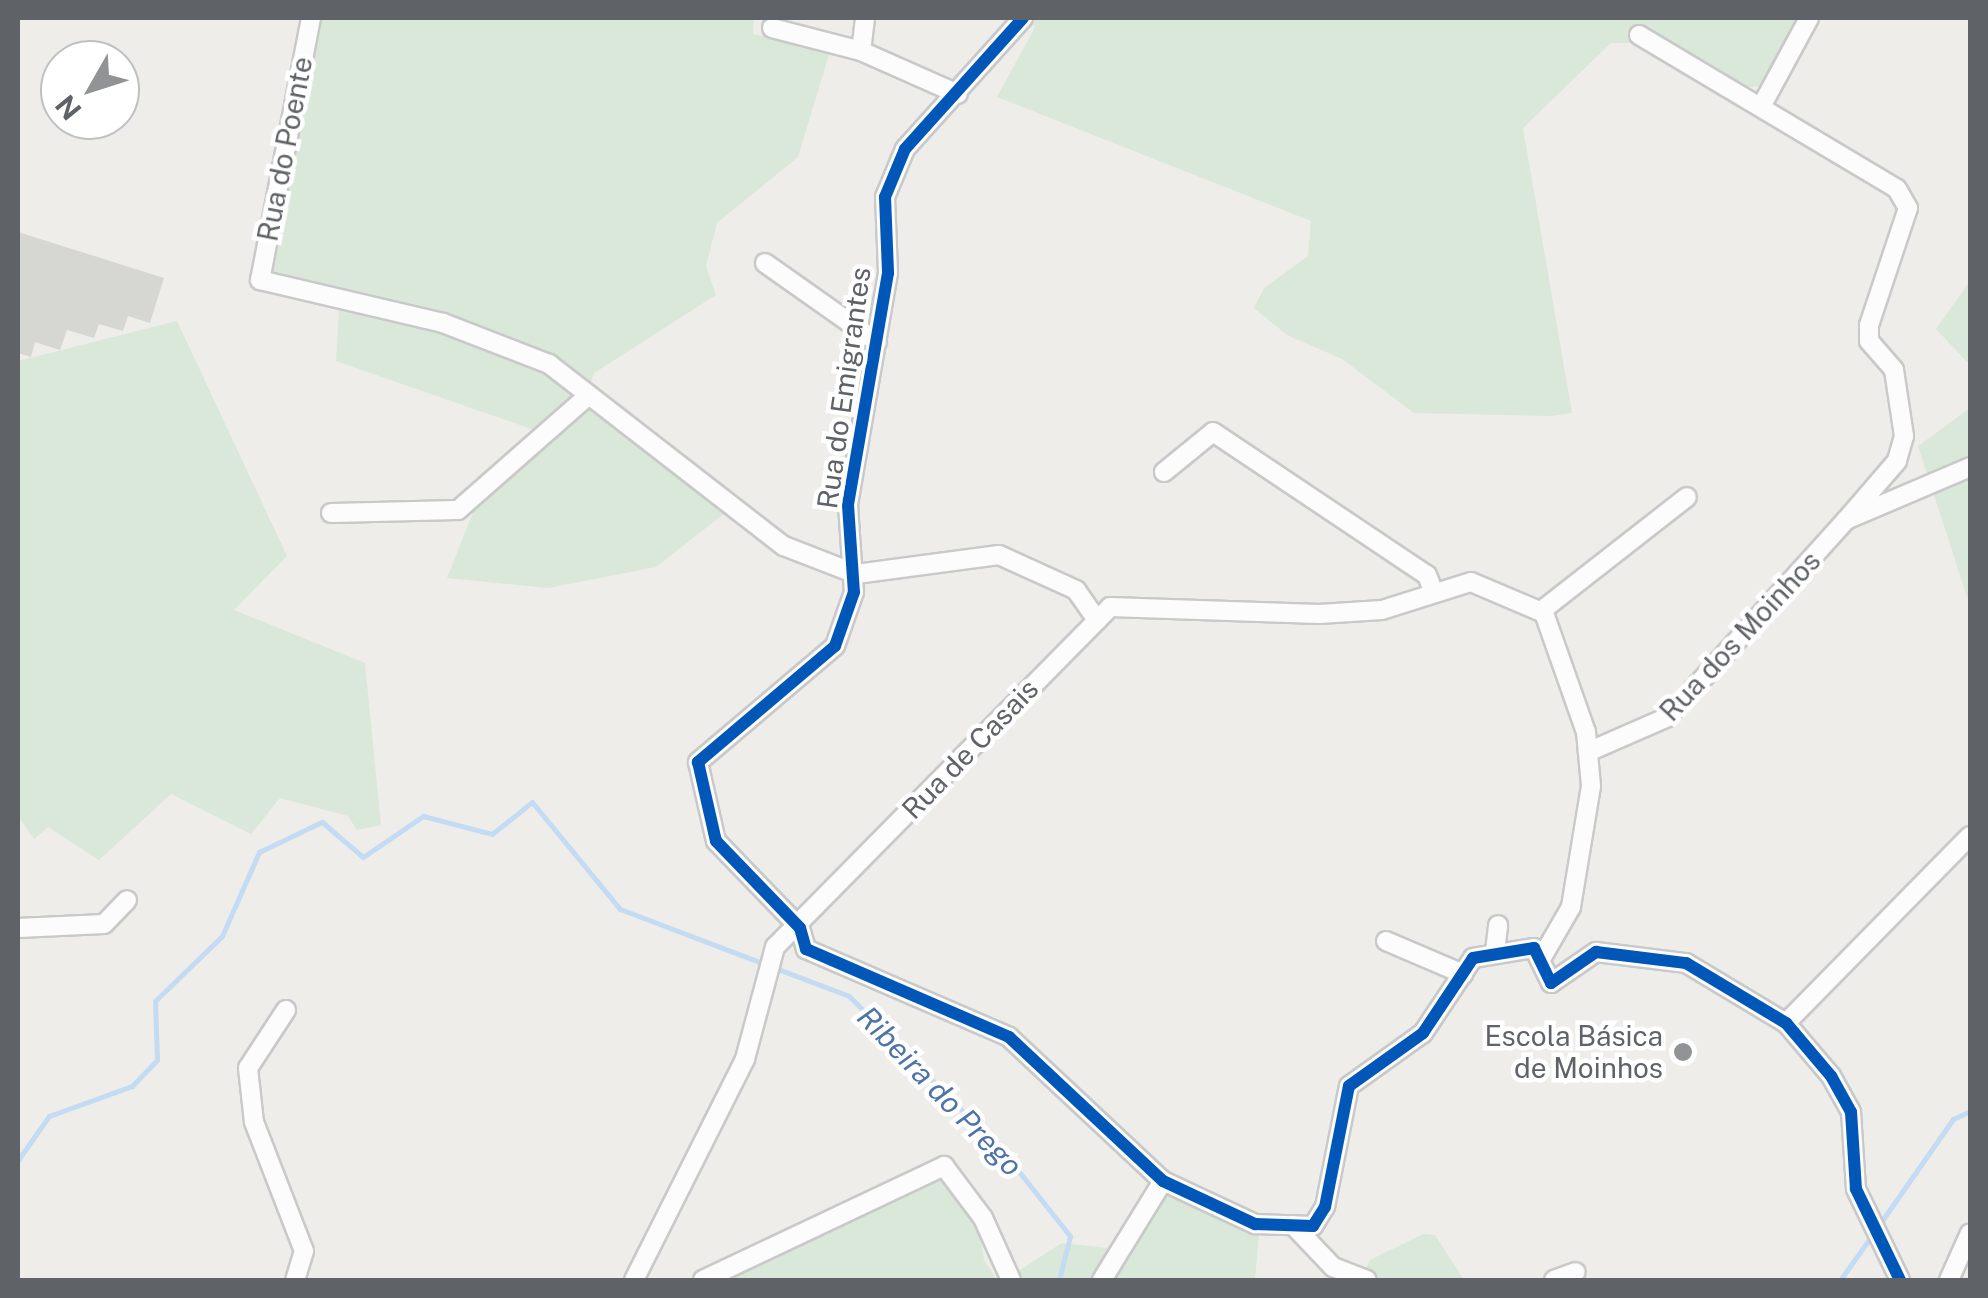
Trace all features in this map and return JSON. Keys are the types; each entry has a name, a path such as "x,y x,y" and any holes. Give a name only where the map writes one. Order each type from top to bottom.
{"street":[{"name":"Rua do Poente","path":"311,18 260,280 443,323 548,364 589,395"},
{"path":"861,51 866,18"},
{"name":"Rua do Emigrantes","path":"856,574 848,505 888,273 885,198 905,150 1023,18"},
{"path":"1762,105 1809,18"},
{"path":"772,28 861,51 958,94"},
{"path":"1639,35 1897,189 1908,208 1870,325 1869,341 1894,370 1904,436 1897,460 1846,520"},
{"path":"766,263 877,342"},
{"path":"332,513 458,510 589,395 784,546 856,574 999,555 1076,590 1098,620"},
{"path":"1164,472 1213,432 1427,575 1432,588"},
{"name":"Rua dos Moinhos","path":"1588,752 1668,717 1846,520 1970,467"},
{"path":"1541,959 1571,908 1588,752 1564,657 1541,611 1576,579 1687,497"},
{"path":"856,574 835,646 698,762 716,841 800,928 806,949 860,979 958,1009 1009,1037 1162,1180 1255,1224 1314,1226 1326,1207 1348,1086 1424,1033 1462,974 1494,950 1534,948 1551,983 1596,952 1686,964 1786,1023 1851,1112 1866,1218 1900,1280"},
{"name":"Rua de Casais","path":"634,1280 745,1059 772,953 1110,607 1164,604 1382,610 1432,588 1471,582 1541,611"},
{"path":"1786,1023 1970,836"},
{"path":"18,928 104,924 127,900"},
{"path":"1494,950 1498,925"},
{"path":"1386,941 1462,974"},
{"path":"286,1010 248,1068 254,1122 304,1252 295,1280"},
{"path":"702,1280 944,1166 984,1218 1011,1280"},
{"path":"1102,1280 1162,1180"},
{"path":"1293,1225 1333,1267 1367,1280"},
{"path":"1949,1280 1970,1233"},
{"path":"1554,1280 1576,1272"}],"green space":[{"path":"312,18 754,18 753,34 831,48 798,157 717,223 706,266 716,295 594,373 587,395 730,509 656,567 548,588 447,578 481,492 540,432 336,361 339,310 251,282"},
{"path":"1026,18 1799,18 1768,85 1742,88 1639,43 1611,43 1523,128 1572,413 1551,416 1414,413 1342,359 1287,335 1254,308 1264,288 1308,256 1311,221 997,97 1035,27"},
{"path":"1970,281 1970,365 1936,329"},
{"path":"177,321 287,556 234,610 365,663 381,825 357,830 348,816 280,798 251,834 171,794 99,860 48,827 34,839 18,816 18,361"},
{"path":"1970,408 1970,606 1918,446"},
{"path":"944,1161 977,1214 984,1260 997,1280 710,1280"},
{"path":"1185,1191 1259,1235 1255,1280 1004,1280 1062,1243 1107,1248 1164,1192"},
{"path":"1423,1234 1435,1235 1464,1280 1360,1280 1370,1260"}],"building":[{"path":"18,232 164,278 150,323 128,316 123,331 99,324 94,338 67,330 60,350 35,342 31,357 18,353"}],"waterway":[{"name":"Ribeira do Prego","path":"18,1160 49,1116 132,1086 157,1060 155,1001 222,936 259,852 322,822 363,857 423,816 492,834 532,802 620,909 849,996 1005,1154 1070,1236 1059,1280"},
{"name":"Ribeira do Prego","path":"1879,1225 1953,1119 1970,1111"},
{"name":"Ribeira do Prego","path":"1840,1280 1873,1234"}],"cycle path":[{"path":"1023,18 905,149 885,197 888,273 848,505 854,592 835,646 698,762 716,841 800,928 806,949 1009,1037 1163,1181 1255,1224 1313,1226 1325,1207 1349,1086 1423,1033 1473,958 1534,948 1551,983 1596,952 1686,963 1786,1023 1831,1076 1851,1112 1856,1189 1900,1280"}],"place":[{"name":"Escola Básica de Moinhos","path":"1683,1052"}]}
